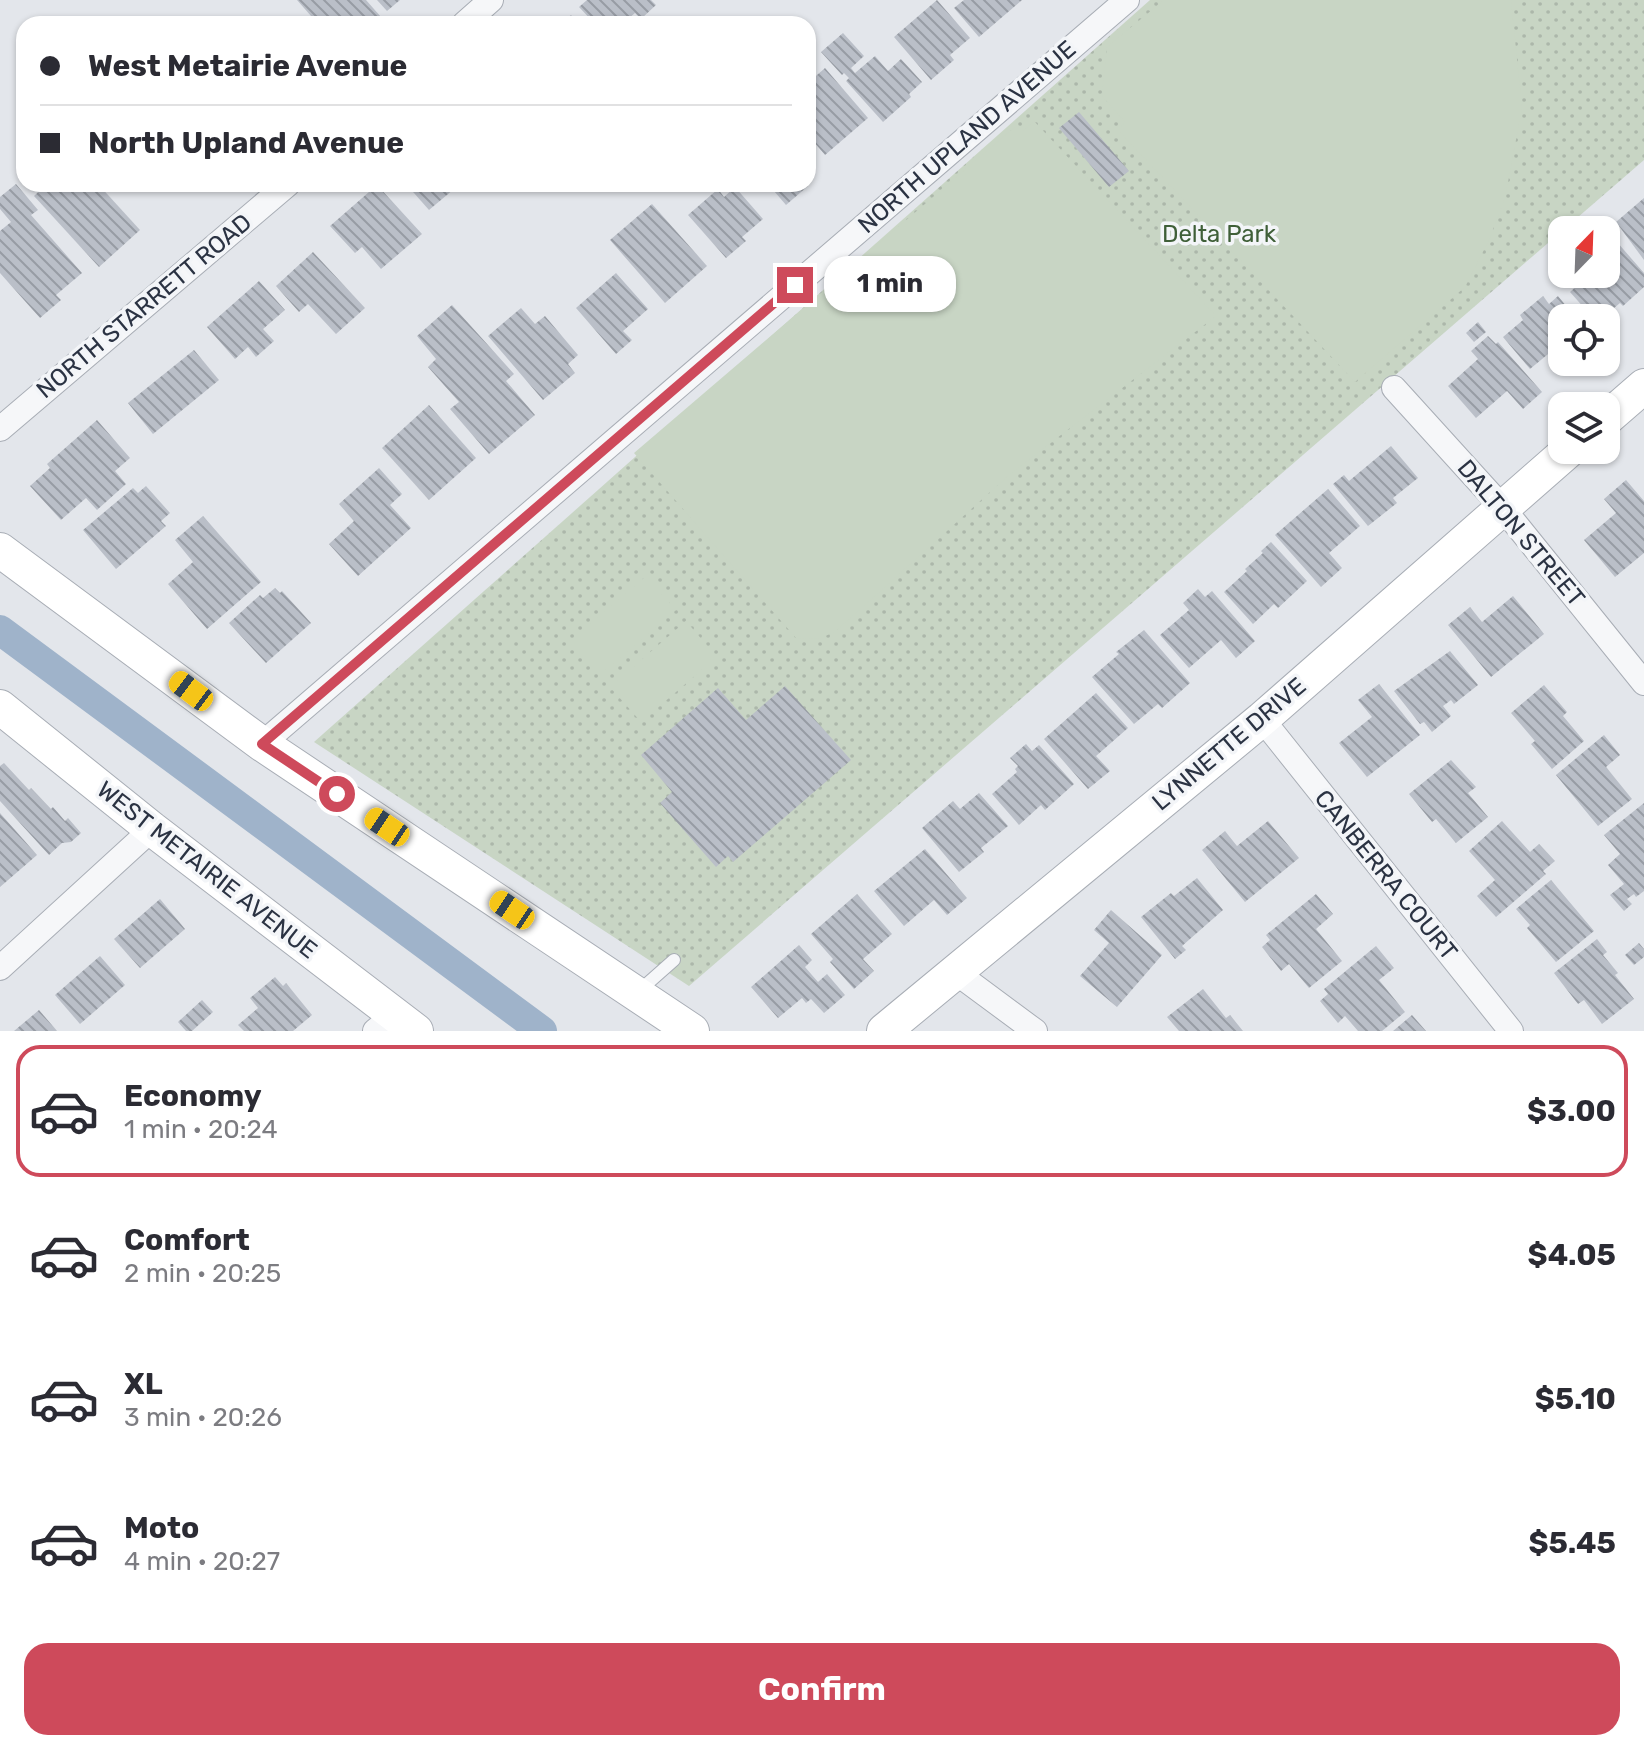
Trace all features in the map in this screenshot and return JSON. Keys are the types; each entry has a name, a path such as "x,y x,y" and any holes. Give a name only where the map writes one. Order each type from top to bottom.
{"main road":[{"path":"1620,407 1644,386"},
{"name":"LYNNETTE DRIVE","path":"884,1031 1262,719 1553,464"},
{"path":"0,550 262,744 692,1031"},
{"name":"WEST METAIRIE AVENUE","path":"0,707 395,1026"},
{"path":"636,994 663,1031"}],"street":[{"path":"473,16 491,0"},
{"name":"NORTH UPLAND AVENUE","path":"262,744 1127,0"},
{"name":"NORTH STARRETT ROAD","path":"0,429 279,192"},
{"name":"DALTON STREET","path":"1394,388 1502,507 1644,683"},
{"name":"CANBERRA COURT","path":"1262,719 1511,1031"},
{"path":"0,968 152,829"},
{"path":"954,971 1035,1031"}],"lane":[{"path":"636,994 674,960"}],"green space":[{"name":"Delta Park","path":"1150,0 1644,0 1644,160 1579,216 1548,216 1548,243 689,986 314,742"},
{"path":"1164,0 1511,0 1522,108 1505,198 1489,240 1465,287 1355,382 1118,130 1125,122 1102,96 1107,47"},
{"path":"1034,121 1216,316 1009,475 836,631 819,639 796,638 634,453 1016,126 1022,132"},
{"path":"646,576 676,610 600,675 570,641"},
{"path":"686,621 717,657 641,722 610,687"}],"building":[{"path":"297,0 366,0 380,16 311,16"},
{"path":"377,0 400,0 387,11"},
{"path":"587,0 651,0 656,5 644,16 635,13 631,16 587,16 579,7"},
{"path":"937,0 970,38 950,55 954,60 931,80 894,37"},
{"path":"964,0 1022,0 979,37 954,8"},
{"path":"843,33 864,56 851,68 855,73 875,56 888,71 901,59 922,82 909,94 911,97 883,122 846,81 849,78 844,73 842,75 821,52"},
{"path":"825,68 868,118 825,155 816,144 816,76"},
{"path":"1079,112 1129,171 1109,187 1059,128"},
{"path":"16,184 16,192 23,192 38,210 31,215 82,273 56,295 61,300 40,318 0,273 0,231 11,222 0,209 0,197"},
{"path":"38,192 105,192 140,230 99,267 34,196"},
{"path":"369,192 383,192 422,234 381,269 362,247 355,253 330,226"},
{"path":"413,192 450,192 429,210"},
{"path":"715,192 720,192 724,197 730,192 739,192 763,219 742,237 746,241 726,258 688,215"},
{"path":"775,192 801,192 786,205"},
{"path":"1644,198 1644,260 1620,227 1620,219"},
{"path":"652,204 707,266 665,303 610,240"},
{"path":"1620,245 1644,273 1644,287 1623,306 1620,303 1581,304 1570,292 1574,288 1620,288"},
{"path":"313,252 365,308 336,334 308,304 299,312 276,286"},
{"path":"616,273 648,309 623,331 632,340 616,354 576,308"},
{"path":"259,281 285,310 263,329 274,341 256,357 248,347 235,359 207,327"},
{"path":"1543,296 1549,304 1548,354 1530,369 1503,337 1523,320 1520,315"},
{"path":"1558,296 1565,304 1549,304"},
{"path":"452,305 514,374 506,381 535,415 489,454 450,409 459,402 428,367 436,359 417,336"},
{"path":"521,308 535,324 545,316 578,355 568,364 575,373 543,400 488,336"},
{"path":"1478,322 1486,332 1474,342 1466,333"},
{"path":"1488,336 1496,344 1498,342 1542,392 1523,409 1507,391 1476,418 1448,386 1478,359 1471,351"},
{"path":"194,350 219,380 153,434 128,403"},
{"path":"429,405 476,458 429,500 382,448"},
{"path":"97,420 130,458 115,471 126,484 97,510 86,498 61,520 30,486 50,468 47,464"},
{"path":"1391,446 1418,478 1393,498 1397,503 1368,526 1333,484 1344,475 1349,481"},
{"path":"379,468 402,494 390,505 411,528 358,576 329,544 354,521 339,504"},
{"path":"1626,480 1644,501 1644,553 1615,577 1584,540 1616,513 1604,499"},
{"path":"146,486 170,513 161,521 166,526 116,569 83,530 133,488 138,493"},
{"path":"1328,489 1360,526 1329,553 1342,568 1321,587 1275,535"},
{"path":"203,516 261,582 207,629 168,584 193,562 175,540"},
{"path":"1271,542 1307,581 1278,608 1274,604 1253,624 1224,592"},
{"path":"275,588 280,593 282,591 311,623 266,663 229,623 260,595 263,598"},
{"path":"1198,589 1205,597 1212,591 1255,641 1236,658 1221,640 1189,668 1160,635 1189,610 1183,603"},
{"path":"1513,596 1544,634 1491,677 1448,625 1470,607 1482,622"},
{"path":"1144,630 1190,683 1162,708 1158,704 1134,724 1092,677 1119,654 1116,652"},
{"path":"1450,651 1478,685 1454,704 1451,700 1443,706 1451,716 1432,732 1424,722 1420,724 1394,691"},
{"path":"1379,684 1420,735 1367,777 1339,743 1372,717 1358,700"},
{"path":"1544,685 1567,712 1563,716 1584,741 1552,769 1531,744 1535,741 1511,713"},
{"path":"785,686 851,760 733,862 728,856 716,867 660,803 672,792 641,755 718,688 746,720"},
{"path":"1096,693 1128,728 1096,756 1110,771 1088,789 1044,739"},
{"path":"1604,735 1620,755 1606,767 1632,799 1598,826 1556,775"},
{"path":"1026,744 1032,751 1039,745 1074,784 1045,810 1041,805 1019,825 992,794 1017,772 1015,769 1018,766 1010,758"},
{"path":"1451,760 1476,787 1468,793 1488,817 1456,843 1436,819 1432,822 1409,794"},
{"path":"4,763 29,790 31,788 65,821 68,818 81,833 71,842 62,843 49,855 0,801 0,766"},
{"path":"979,793 1008,826 981,848 984,852 959,872 922,828 953,801 960,809"},
{"path":"1644,803 1644,891 1627,899 1632,904 1624,911 1610,895 1624,884 1608,865 1620,854 1604,835"},
{"path":"0,813 37,855 0,887"},
{"path":"1268,821 1299,858 1245,902 1202,850 1225,831 1237,846"},
{"path":"1502,821 1530,852 1539,844 1555,861 1543,871 1546,874 1496,917 1477,896 1495,880 1469,851"},
{"path":"925,849 967,898 947,915 934,900 904,926 874,891"},
{"path":"1197,878 1223,910 1182,946 1186,950 1175,959 1141,917 1171,893 1174,896"},
{"path":"1551,880 1594,931 1556,962 1527,928 1530,925 1516,909"},
{"path":"857,894 892,934 863,959 874,971 854,989 811,934"},
{"path":"1316,894 1333,914 1316,929 1342,961 1309,988 1289,964 1281,971 1262,947 1270,940 1266,935"},
{"path":"160,899 185,929 140,968 114,939"},
{"path":"1111,910 1162,955 1117,1007 1080,976 1109,943 1094,930"},
{"path":"1597,939 1607,952 1603,955 1618,973 1615,975 1634,999 1602,1024 1584,1000 1578,1004 1554,973"},
{"path":"1639,943 1644,949 1644,957 1634,965 1625,955"},
{"path":"799,945 812,960 805,967 818,982 827,974 845,995 824,1013 811,999 806,1003 802,998 778,1018 751,987"},
{"path":"1376,946 1394,968 1379,980 1405,1012 1382,1031 1358,1031 1345,1016 1338,1023 1320,1001 1328,994 1324,989"},
{"path":"100,956 125,985 80,1024 55,995"},
{"path":"275,977 283,986 286,983 312,1015 293,1031 244,1031 238,1025 258,1008 250,998"},
{"path":"1203,989 1226,1018 1230,1015 1243,1031 1179,1031 1167,1017"},
{"path":"202,1000 213,1012 192,1031 186,1031 178,1022"},
{"path":"39,1010 57,1031 14,1031"},
{"path":"1412,1015 1426,1031 1393,1031"}],"waterway":[{"path":"0,630 542,1031"}],"route":[{"path":"337,794 262,744 795,285"}]}
